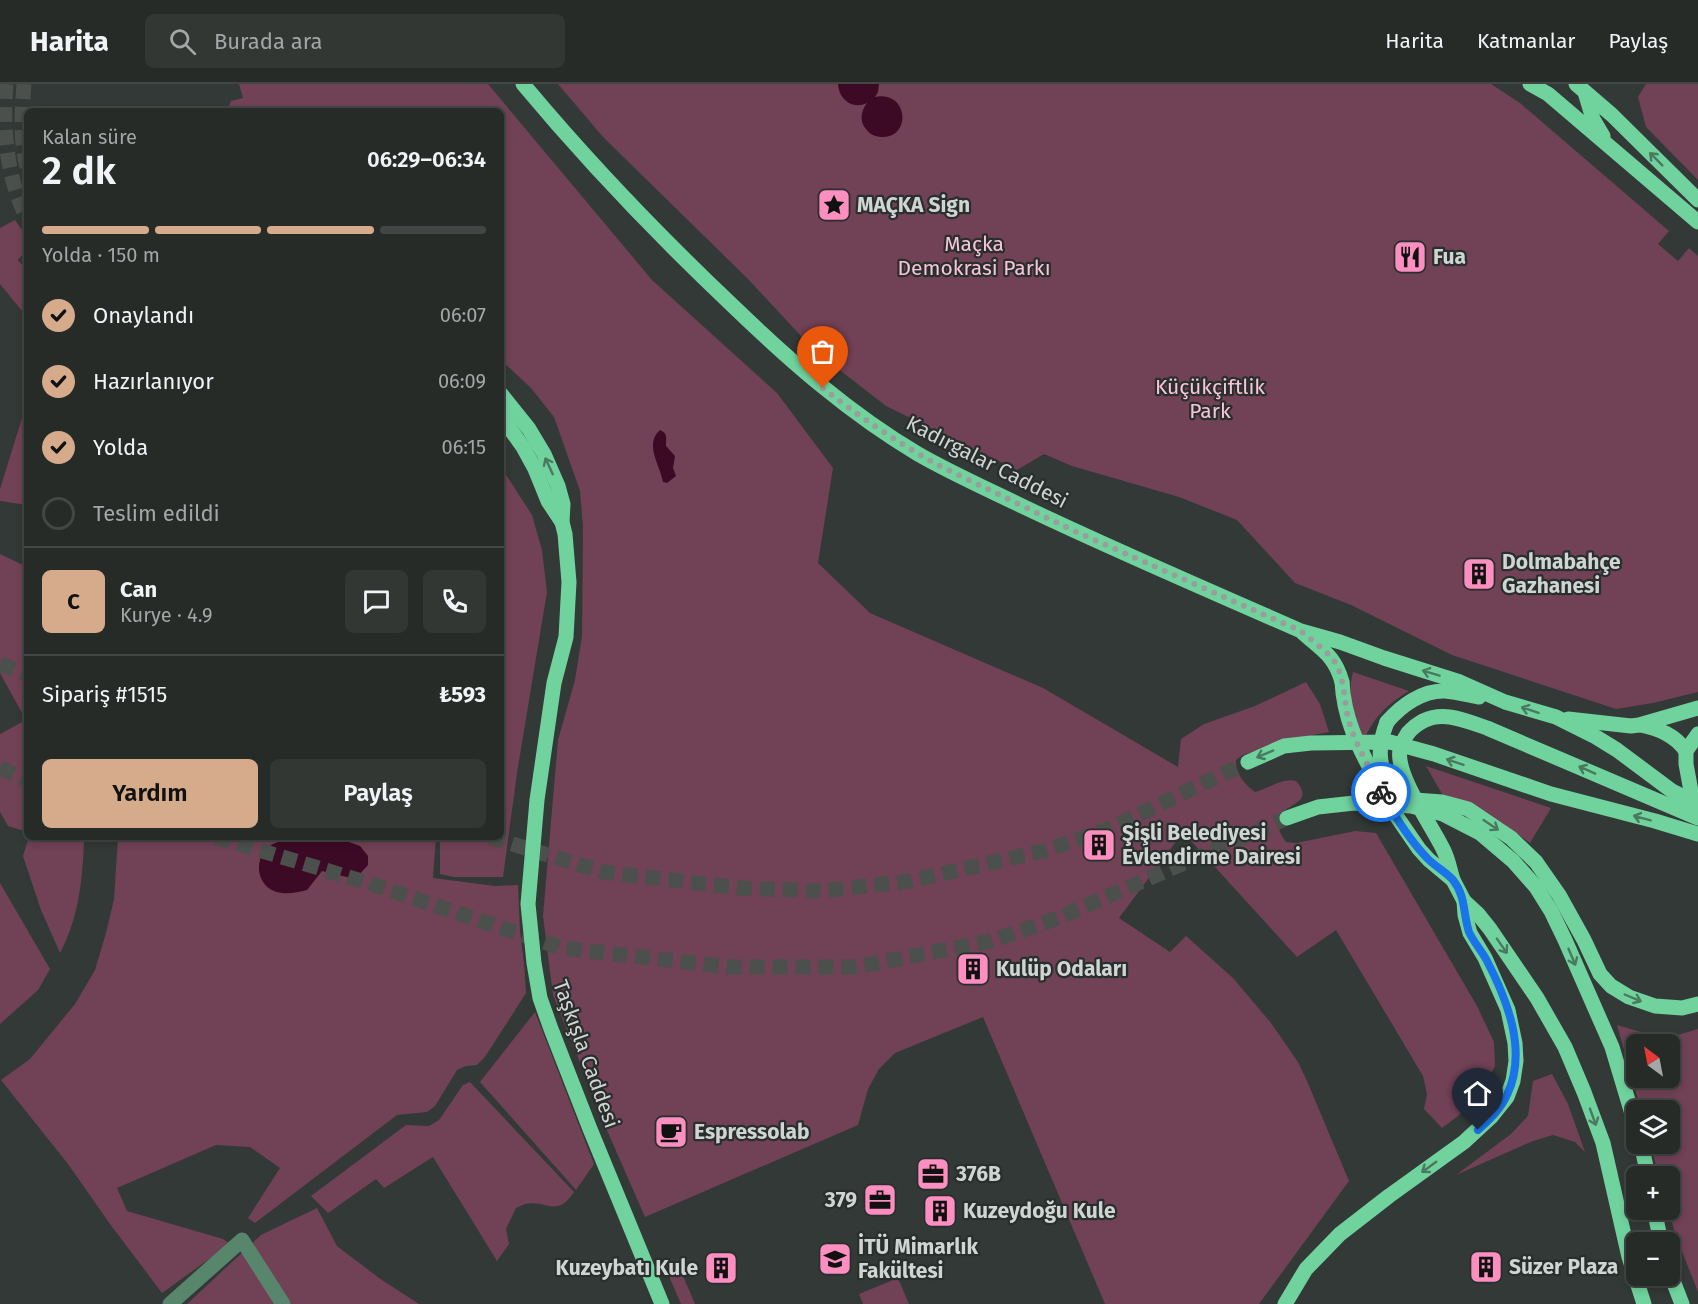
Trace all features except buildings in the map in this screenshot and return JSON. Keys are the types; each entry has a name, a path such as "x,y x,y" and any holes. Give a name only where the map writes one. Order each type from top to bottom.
{"main road":[{"name":"Kadırgalar Caddesi","path":"523,84 596,168 697,272 773,345 842,403 936,464 1072,530 1301,631"},
{"path":"1530,84 1548,94 1698,222"},
{"path":"1583,87 1593,119 1619,154"},
{"path":"1583,87 1698,200"},
{"name":"Taşkışla Caddesi","path":"504,398 544,454 560,492 569,582 566,637 555,682 537,800 528,904 540,998 590,1129 662,1304"},
{"name":"Taşkışla Caddesi","path":"504,420 523,447 548,501 562,522"},
{"path":"1301,631 1332,658 1338,668 1350,727 1381,793 1419,849 1453,880"},
{"path":"1301,631 1460,682 1505,702"},
{"path":"1397,817 1380,762 1379,744 1387,722 1398,710 1426,694 1442,691 1505,702 1556,717 1654,728 1673,737 1686,751"},
{"path":"1639,725 1698,708"},
{"path":"1285,1304 1306,1269 1340,1234 1464,1142 1491,1118 1506,1097 1513,1081 1516,1061 1515,1043 1508,1010 1485,958 1470,933 1464,902 1453,880 1446,854 1408,783 1400,759 1400,750 1408,734 1416,725 1428,718 1457,717 1508,736 1698,818"},
{"path":"1556,717 1596,737 1672,791 1696,803"},
{"path":"1696,803 1686,764 1686,751 1698,734"},
{"path":"1248,762 1284,746 1311,742 1390,742 1434,754 1551,794 1698,834"},
{"path":"1287,818 1318,807 1400,800 1442,802 1468,809 1511,838 1536,862 1559,895 1584,939 1600,974 1611,986 1629,997 1655,1006 1682,1008 1698,1004"},
{"path":"1354,803 1411,806 1443,814 1480,833 1527,875 1551,911 1601,1020 1621,1072 1629,1100"},
{"path":"1464,902 1478,914 1513,963 1537,998 1565,1047 1603,1143 1629,1257 1644,1304"},
{"path":"1675,1286 1682,1304"}],"street":[{"path":"170,1304 242,1240 283,1304"}],"green space":[{"path":"239,84 488,84 652,280 777,393 833,468 818,563 870,613 1043,688 1178,767 1181,739 1204,724 1255,706 1306,682 1320,704 1329,732 1278,742 1241,756 1236,760 1239,774 1255,792 1291,780 1296,781 1302,789 1300,800 1283,812 1279,818 1279,829 1286,842 1296,843 1355,831 1376,833 1477,1006 1494,1042 1495,1066 1481,1092 1458,1116 1442,1128 1424,1109 1427,1094 1423,1076 1336,930 1297,957 1183,832 1119,918 1170,952 1186,936 1233,978 1271,1023 1298,1062 1349,1181 1259,1304 1105,1304 983,1017 895,1053 879,1069 868,1089 858,1125 645,1217 606,1128 553,995 543,916 558,740 575,680 582,636 583,527 580,491 554,417 531,388 504,363 504,108 228,108 231,101 243,98"},
{"name":"Maçka Demokrasi Parkı","path":"558,84 1491,84 1520,103 1669,231 1658,244 1678,261 1689,248 1698,256 1698,692 1616,709 1452,655 1351,605 1295,583 1237,520 1179,497 1072,466 1044,454 1017,470 886,406 814,350 747,278 603,137"},
{"path":"1646,84 1698,84 1698,180 1646,127 1638,97"},
{"path":"15,220 24,233 24,253 18,260 24,267 24,313 0,284 0,228"},
{"path":"24,412 24,505 0,501 0,489"},
{"path":"504,472 532,515 542,550 547,592 517,773 503,877 454,877 440,874 440,840 504,840"},
{"path":"0,554 23,565 24,569 24,716 0,673"},
{"path":"1353,672 1409,691 1382,712 1363,742 1352,708 1350,690"},
{"path":"24,721 24,831 8,826 0,812 0,734"},
{"path":"1426,766 1551,808 1530,843 1501,822 1470,805 1442,794"},
{"path":"28,840 84,840 76,911 60,953 41,910 23,856"},
{"path":"118,840 436,840 433,878 495,886 518,885 526,993 485,1057 477,1065 457,1070 435,1106 427,1112 397,1115 255,1223 248,1218 280,1168 250,1147 216,1145 117,1188 127,1211 223,1239 230,1244 162,1293 68,1164 1,1080 30,1059 75,1004 95,970 114,899"},
{"path":"0,883 50,969 38,990 0,1024"},
{"path":"535,1012 594,1164 576,1190 480,1082"},
{"path":"1617,1025 1647,1034 1626,1034 1626,1057"},
{"path":"1698,1029 1698,1292 1680,1246 1680,1232 1675,1232 1671,1220 1680,1220 1680,1166 1656,1166 1653,1154 1680,1154 1680,1100 1638,1100 1635,1088 1680,1088 1680,1034"},
{"path":"1552,1074 1568,1104 1585,1152 1575,1142 1553,1135 1533,1141 1456,1175 1511,1134 1528,1116 1533,1081"},
{"path":"470,1082 574,1192 562,1205 533,1203 516,1208 506,1229 509,1244 497,1261 433,1157 384,1188 376,1179 328,1213 311,1196 406,1125 429,1126 439,1120 463,1085"},
{"path":"317,1208 337,1246 379,1278 419,1304 187,1304 261,1235"},
{"path":"677,1262 695,1304 681,1304 665,1267"},
{"path":"898,1278 909,1304 863,1304 859,1294"}],"shaded area":[{"path":"838,84 879,84 875,97 894,100 900,107 902,122 899,130 883,137 869,133 862,119 863,109 867,103 856,105 847,102"},
{"path":"660,430 665,434 666,446 675,456 673,468 676,476 667,483 663,482 653,448 655,436"},
{"path":"346,841 360,846 368,856 368,865 355,879 322,871 307,890 282,893 265,885 261,878 259,869 263,853 269,846 278,842"}],"tunnel":[{"path":"6,84 5,119 8,153 15,186 24,212"},
{"path":"24,84 22,115 24,150"},
{"path":"0,664 24,674"},
{"path":"500,840 603,872 741,888 822,891 910,881 1043,851 1104,831 1248,762"},
{"path":"0,768 24,779"},
{"path":"226,840 365,882 562,948 729,967 856,967 991,941 1058,918 1287,818"}],"way so far":[{"path":"823,388 916,453 936,464 1072,530 1301,631 1332,658 1338,668 1350,727 1381,792"}],"place":[{"name":"MAÇKA Sign","path":"834,205"},
{"name":"Fua","path":"1410,257"},
{"name":"Dolmabahçe Gazhanesi","path":"1479,574"},
{"name":"Şişli Belediyesi Evlendirme Dairesi","path":"1099,845"},
{"name":"Kulüp Odaları","path":"973,969"},
{"name":"Espressolab","path":"671,1132"},
{"name":"376B","path":"933,1174"},
{"name":"379","path":"880,1200"},
{"name":"Kuzeydoğu Kule","path":"940,1211"},
{"name":"İTÜ Mimarlık Fakültesi","path":"835,1259"},
{"name":"Süzer Plaza","path":"1486,1267"},
{"name":"Kuzeybatı Kule","path":"721,1268"}],"route":[{"path":"1381,792 1419,849 1453,880 1464,902 1470,933 1499,986 1508,1010 1515,1043 1516,1061 1513,1081 1506,1097 1491,1118 1478,1130"}],"park label":[{"name":"Küçükçiftlik Park","path":"1210,399"}]}
